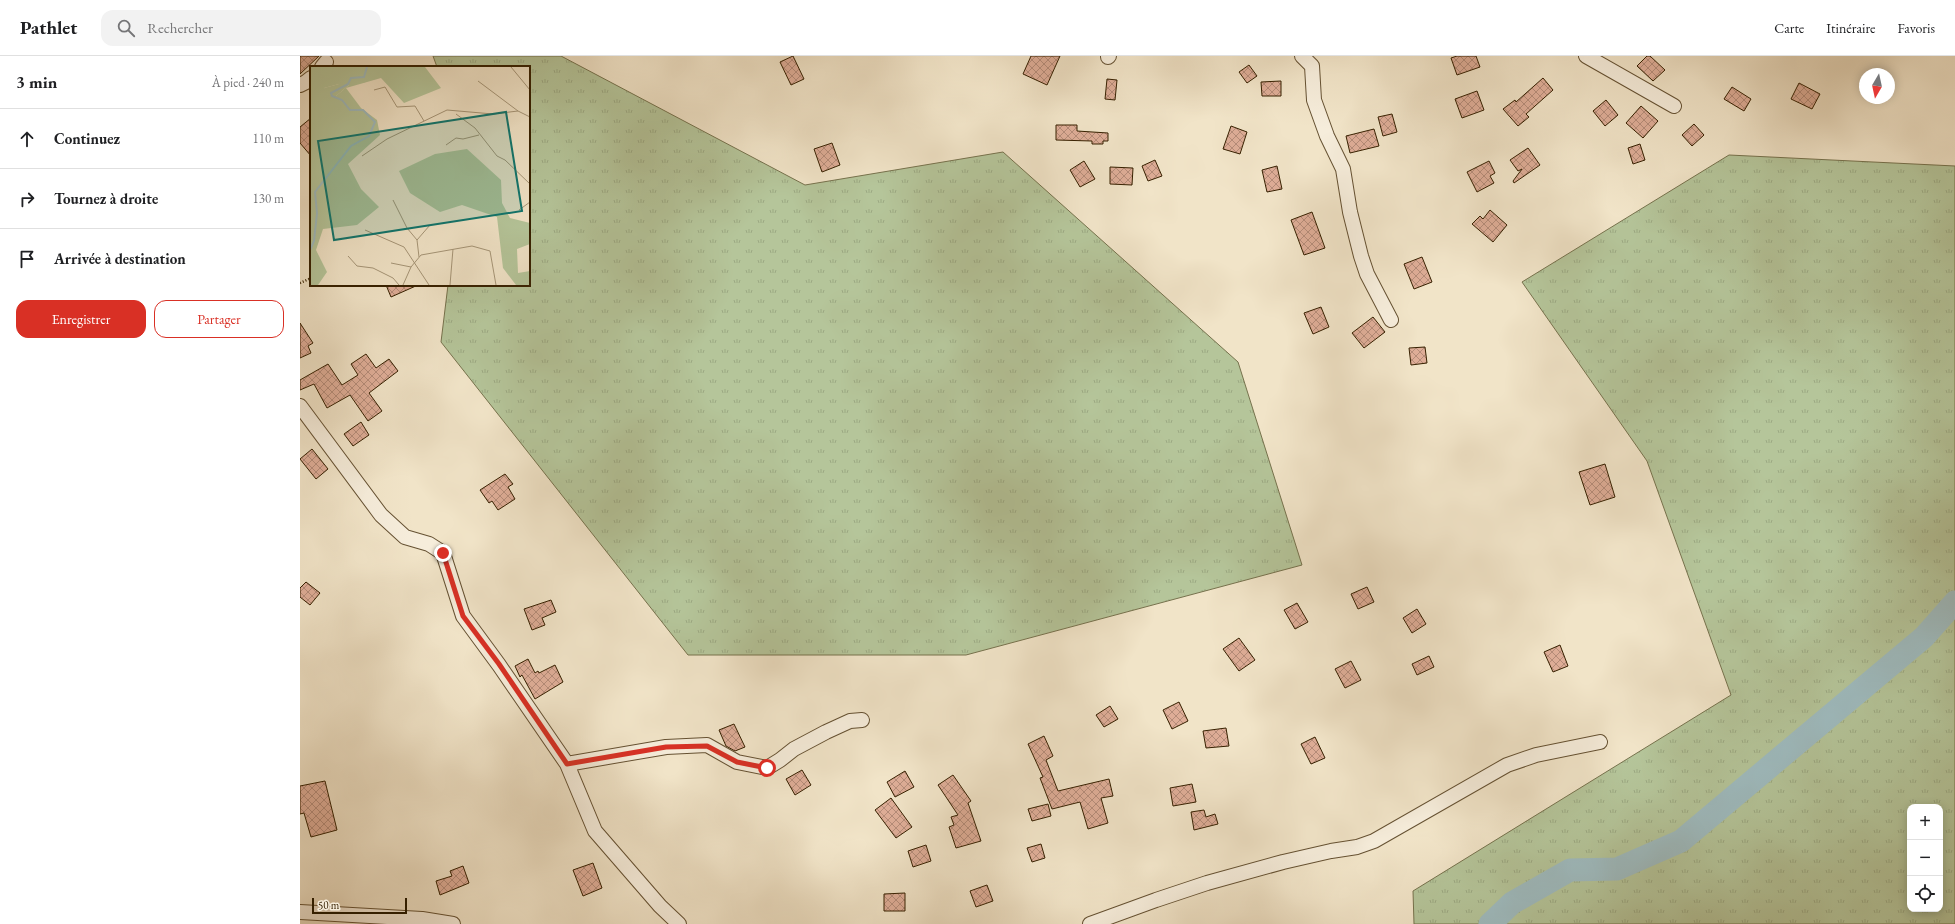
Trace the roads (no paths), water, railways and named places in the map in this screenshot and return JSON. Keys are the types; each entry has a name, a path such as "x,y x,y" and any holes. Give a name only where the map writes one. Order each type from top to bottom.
{"street":[{"path":"1302,56 1312,66 1314,100 1327,136 1343,169 1350,212 1367,274 1391,320"},
{"path":"1586,56 1674,106"},
{"path":"300,85 310,79"},
{"path":"300,406 381,515 405,537 428,544 443,553 463,616 499,664 567,764 595,831 660,906 679,924"},
{"path":"567,764 666,747 707,746 737,762 767,768 780,760 794,748 850,721 862,720"},
{"path":"1090,924 1207,883 1283,862 1331,851 1357,847 1369,843 1393,831 1507,765 1536,755 1600,742"},
{"path":"300,912 422,919 453,924"}],"waterway":[{"path":"1490,924 1512,903 1570,870 1617,869 1681,841 1924,637 1955,602"}]}
